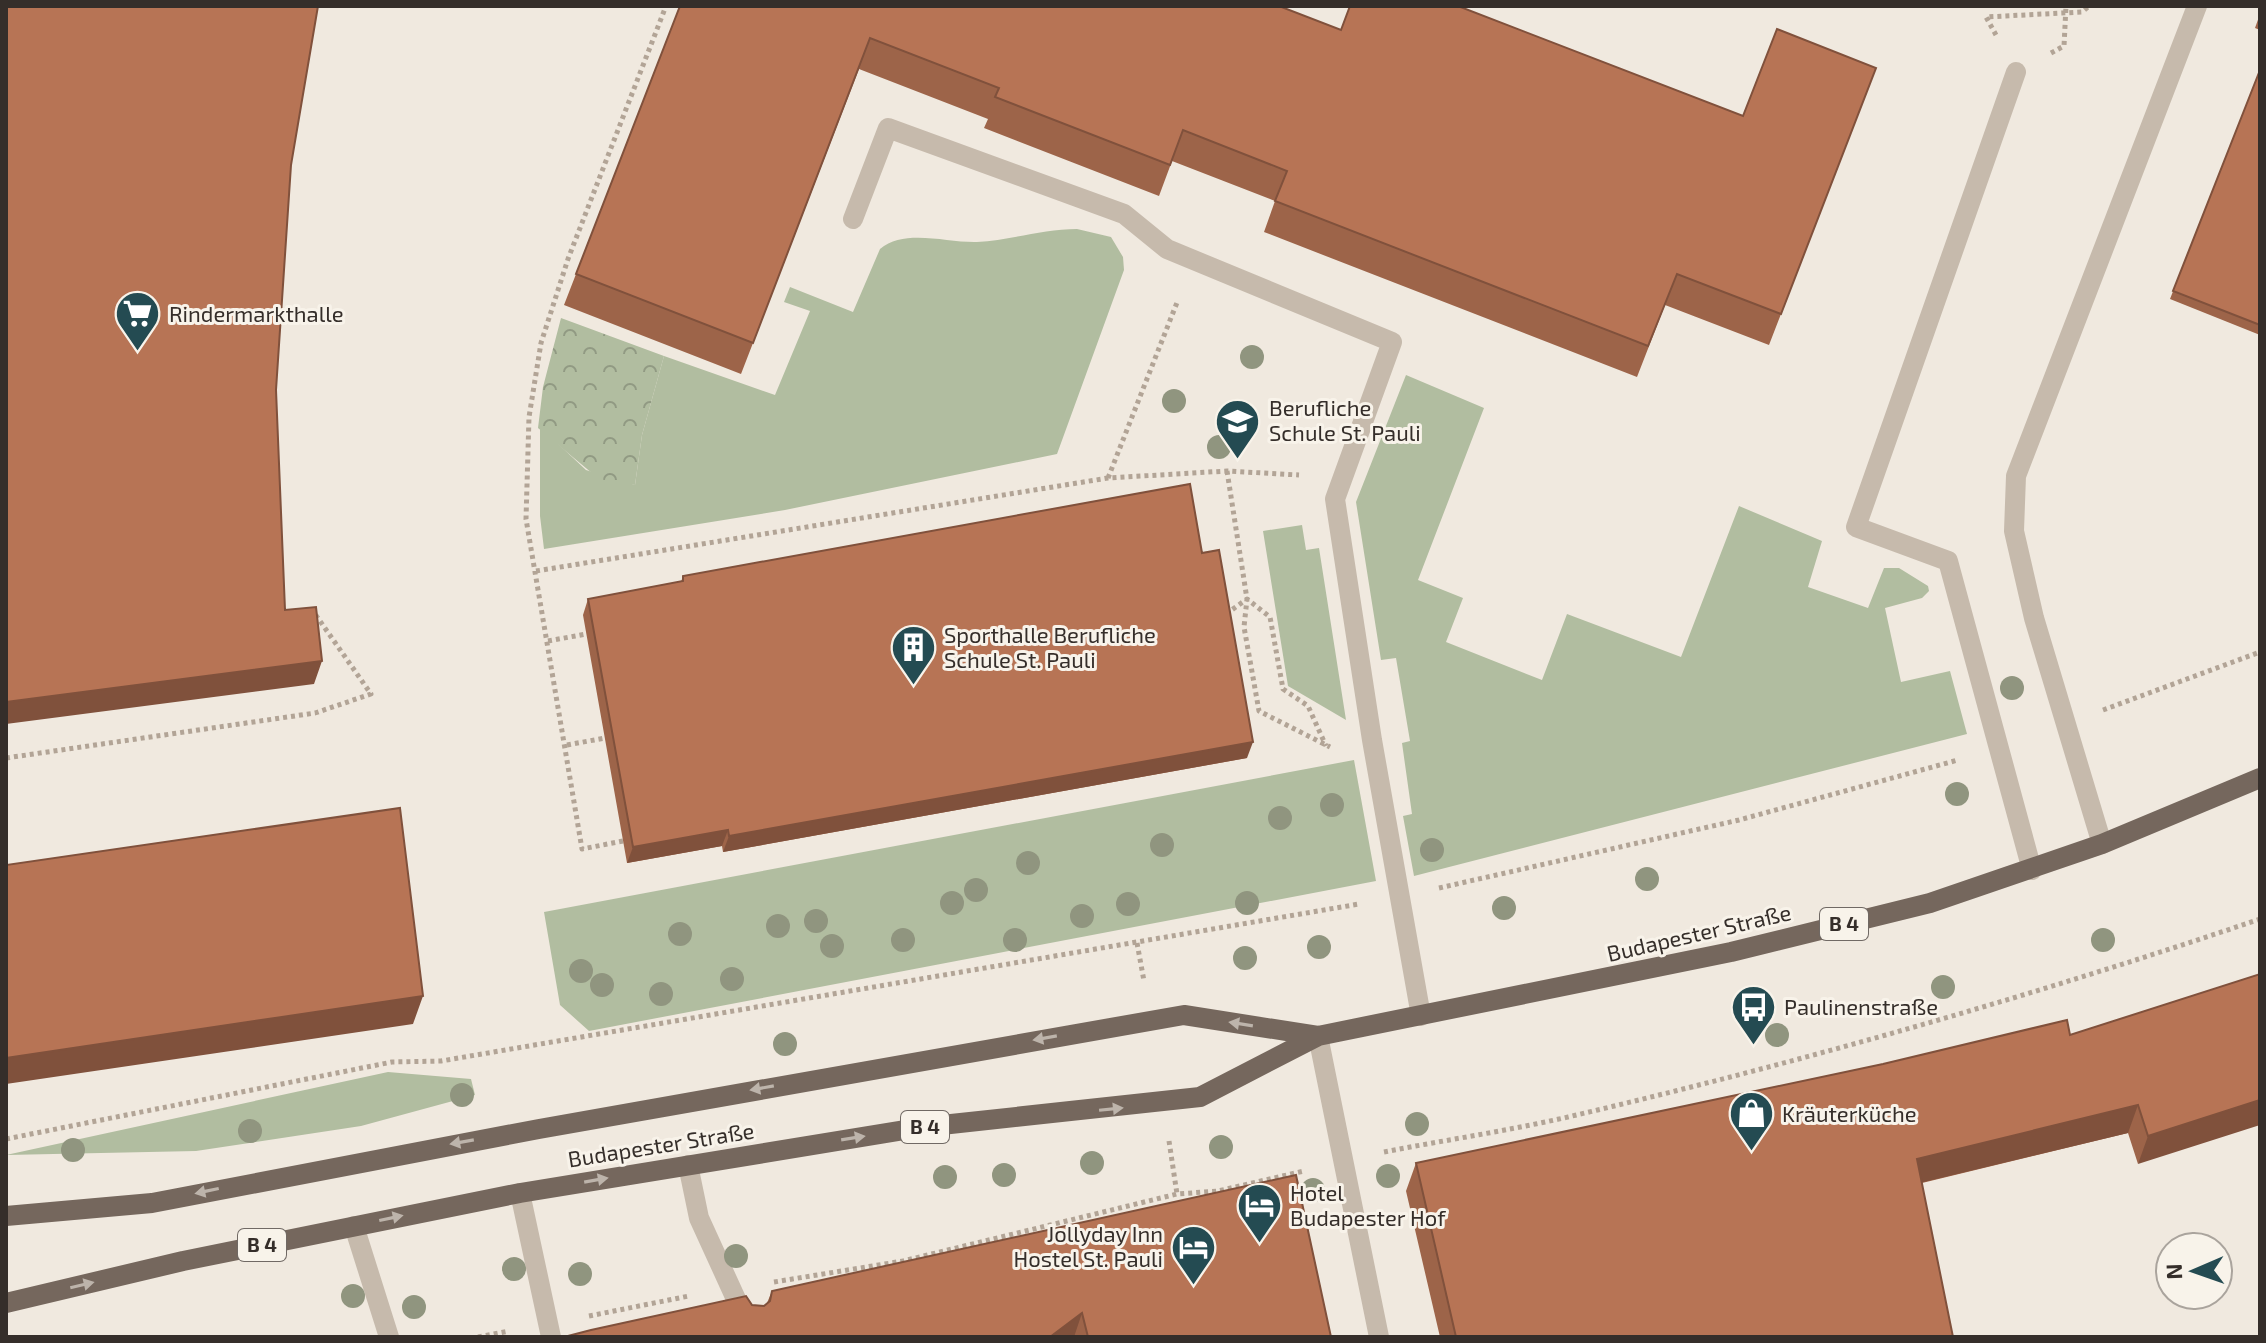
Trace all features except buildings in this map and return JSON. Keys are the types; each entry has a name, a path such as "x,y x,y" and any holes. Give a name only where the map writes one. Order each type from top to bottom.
{"main road":[{"name":"Budapester Straße","path":"6,1303 354,1226 520,1193 923,1127 1200,1097 1318,1036 1731,952 1930,903 2102,844 2260,778"},
{"name":"Budapester Straße","path":"6,1216 152,1203 570,1123 1184,1015 1318,1036"}],"street":[{"path":"2102,844 2039,633 2017,545 2014,531 2016,476 2197,6"},
{"path":"2016,72 1856,527 1948,561 2032,870"},
{"path":"853,219 888,128 1124,214 1167,249 1392,342 1335,499 1372,740 1421,1016"},
{"path":"1318,1036 1379,1337"},
{"path":"688,1165 699,1218 748,1325"},
{"path":"520,1193 550,1330"},
{"path":"354,1226 389,1337"}],"path":[{"path":"623,841 582,849 526,519 525,469 534,376 541,343 568,259 666,6"},
{"path":"1986,17 2082,12 2089,6"},
{"path":"1108,478 1194,260"},
{"path":"536,571 1108,478 1227,471 1299,475 1335,499"},
{"path":"1227,471 1247,599 1244,627 1259,711 1327,748 1372,740"},
{"path":"1221,617 1247,599"},
{"path":"1247,599 1270,617 1283,689 1308,706 1327,748"},
{"path":"6,758 315,713 371,694 312,609 303,609"},
{"path":"547,641 586,634"},
{"path":"566,745 605,738"},
{"path":"6,1139 392,1062 441,1061 1400,897 1726,823 1914,774"},
{"path":"1374,1154 1564,1118 1794,1061 2128,964 2260,919"},
{"path":"1137,943 1146,991"},
{"path":"1168,1133 1177,1194"},
{"path":"478,1337 550,1330 731,1289 903,1261 1177,1194 1218,1191 1315,1168"}],"green space":[{"path":"1077,229 1111,237 1123,257 1124,270 1057,454 785,510 544,549 540,516 540,427 586,470 635,485 642,435 664,356 775,395 810,311 784,302 790,287 853,312 880,249 890,243 914,238 977,242"},
{"path":"561,318 664,356 642,435 635,485 599,479 538,428 543,387"},
{"path":"1406,375 1484,408 1418,580 1463,598 1446,642 1542,680 1567,614 1681,657 1739,506 1822,541 1808,587 1868,608 1884,568 1899,568 1928,586 1929,591 1922,598 1885,608 1901,682 1950,671 1967,734 1414,876 1403,816 1412,814 1402,743 1410,741 1396,658 1381,660 1356,502"},
{"path":"1302,525 1306,550 1319,548 1346,720 1288,686 1263,531"},
{"path":"1354,760 1376,881 589,1031 560,1005 544,912"},
{"path":"388,1072 471,1079 475,1095 361,1126 196,1151 6,1155"}],"place":[{"name":"Rindermarkthalle","path":"138,353"},
{"name":"Berufliche Schule St. Pauli","path":"1238,460"},
{"name":"Sporthalle Berufliche Schule St. Pauli","path":"913,687"},
{"name":"Paulinenstraße","path":"1753,1046"},
{"name":"Kräuterküche","path":"1751,1153"},
{"name":"Hotel Budapester Hof","path":"1259,1245"},
{"name":"Jollyday Inn Hostel St. Pauli","path":"1194,1286"}]}
